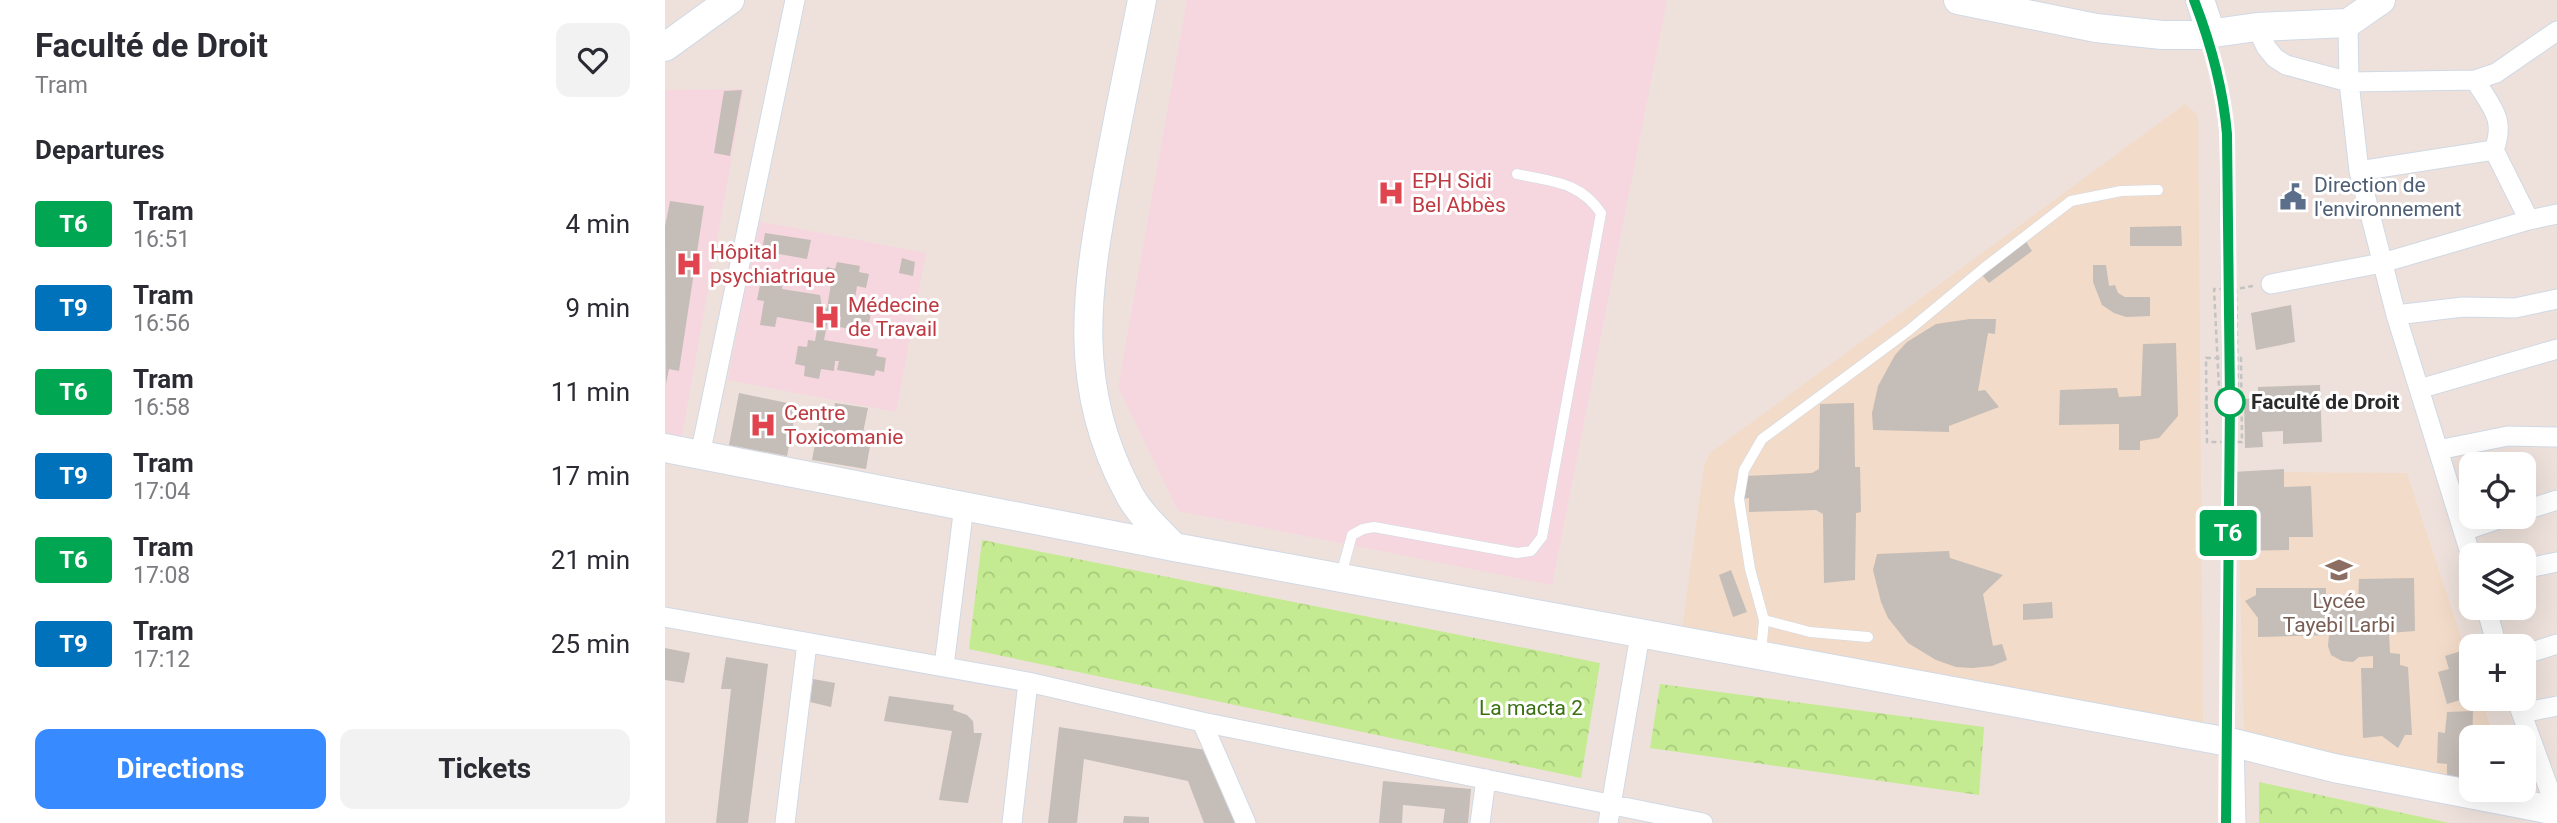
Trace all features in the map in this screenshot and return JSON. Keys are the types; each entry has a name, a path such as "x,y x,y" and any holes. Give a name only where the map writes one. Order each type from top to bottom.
{"main road":[{"path":"665,47 730,0"},
{"path":"1142,0 1089,285 1088,354 1097,411 1119,474 1141,513 1174,547"},
{"path":"1958,0 2096,29 2200,36 2257,27 2349,23 2381,0"},
{"path":"2200,0 2211,33"},
{"path":"665,448 1640,635 2234,743 2334,768 2555,800"}],"street":[{"path":"700,455 795,0"},
{"path":"2349,23 2349,82 2359,171 2396,315 2467,543"},
{"path":"2257,27 2266,47 2275,58 2287,65 2349,82 2475,80 2496,73 2557,31"},
{"path":"2475,80 2498,119 2500,127 2494,150 2529,220"},
{"path":"2359,171 2494,150"},
{"path":"2271,284 2382,263 2557,214"},
{"path":"2396,315 2463,307 2515,308 2557,299"},
{"path":"2419,389 2557,349"},
{"path":"2438,450 2508,436 2557,437"},
{"path":"2536,507 2557,500"},
{"path":"944,666 964,506"},
{"path":"2463,531 2469,529"},
{"path":"2536,566 2557,562"},
{"path":"665,617 1028,682 1202,722 1486,779 1609,814 1703,823"},
{"path":"1609,814 1640,635"},
{"path":"785,823 807,643"},
{"path":"2536,650 2557,644"},
{"path":"1012,823 1028,682"},
{"path":"2536,706 2557,706"},
{"path":"2521,711 2555,800"},
{"path":"1202,722 1246,823"},
{"path":"2234,743 2236,823"},
{"path":"1480,823 1486,779"}],"lane":[{"path":"1340,578 1352,535 1363,529 1374,527 1517,554 1531,551 1542,537 1601,213 1592,199 1570,185 1517,174"},
{"path":"1761,657 1763,620 1749,569 1739,499 1744,470 1762,439 1907,331 2071,201 2121,191 2158,190"},
{"path":"1763,620 1810,632 1868,637"}],"path":[{"path":"2223,402 2219,388 2214,289 2271,284"},
{"path":"2230,402 2238,387 2236,289"},
{"path":"2206,358 2217,358 2241,358 2242,442 2207,442 2206,358"}],"shaded area":[{"name":"EPH Sidi Bel Abbès","path":"1187,0 1667,0 1552,585 1178,511 1118,387"},
{"name":"Hôpital psychiatrique","path":"744,89 681,441 665,438 665,90"},
{"name":"Faculté de Droit","path":"2185,104 2198,115 2203,725 1682,630 1704,466 1710,453"},
{"name":"Médecine de Travail","path":"758,221 926,253 896,412 728,380"},
{"name":"Lycée Tayebi Larbi","path":"2237,472 2407,473 2460,634 2459,711 2485,711 2490,725 2459,725 2459,787 2265,751 2244,731"}],"green space":[{"name":"La macta 2","path":"982,540 1600,663 1581,778 969,649"},
{"path":"1660,684 1984,727 1979,795 1650,748"},
{"path":"2259,782 2449,823 2259,823"}],"building":[{"path":"742,90 730,156 714,153 724,91"},
{"path":"670,201 704,206 679,371 669,369 666,384 665,226"},
{"path":"2181,226 2182,246 2130,246 2130,227"},
{"path":"765,233 811,240 807,259 762,251"},
{"path":"2025,240 2032,251 1989,283 1982,275"},
{"path":"902,258 915,262 913,276 899,273"},
{"path":"837,262 860,266 859,272 869,274 866,288 857,286 854,304 862,306 861,312 871,313 869,323 862,322 860,331 839,327 841,317 829,315 824,340 878,349 876,356 886,358 884,372 876,370 874,376 837,370 839,361 835,361 834,371 821,369 819,379 804,376 805,366 795,364 798,346 807,347 808,340 815,341 818,324 777,317 775,327 760,325 764,301 757,300 760,285 767,286 769,278 783,280 782,289 820,295 822,307 827,308 831,284 824,282 827,267 835,269"},
{"path":"2093,265 2106,265 2109,286 2115,285 2118,293 2125,297 2150,297 2150,316 2126,317 2102,305 2093,282"},
{"path":"2291,305 2295,342 2256,350 2251,313"},
{"path":"1970,319 1996,319 1995,334 1988,333 1978,391 1985,390 1999,407 1949,426 1949,432 1873,430 1872,413 1878,386 1895,355 1907,342 1936,324"},
{"path":"2176,343 2178,416 2159,438 2140,441 2140,450 2119,450 2119,424 2059,425 2060,390 2117,388 2119,397 2141,396 2143,344"},
{"path":"2320,385 2322,442 2283,444 2283,431 2262,432 2263,447 2245,448 2244,399 2258,398 2258,387"},
{"name":"Centre Toxicomanie","path":"739,393 797,405 787,456 729,445"},
{"path":"835,403 868,408 862,438 871,440 866,469 812,460 821,412 833,414"},
{"path":"1854,403 1855,467 1860,467 1861,512 1856,513 1855,580 1824,583 1823,514 1816,510 1749,512 1749,498 1742,499 1744,476 1812,473 1819,469 1820,404"},
{"path":"2284,469 2284,487 2311,486 2313,537 2289,537 2289,550 2234,551 2233,472"},
{"path":"1949,551 1950,558 2003,575 1983,594 1993,646 2002,644 2007,660 1992,666 1972,668 1956,667 1936,660 1908,643 1888,618 1873,570 1877,554"},
{"path":"1731,570 1747,612 1733,617 1719,575"},
{"path":"2414,578 2415,631 2389,633 2390,653 2400,654 2400,665 2408,667 2412,735 2405,735 2398,748 2382,736 2363,738 2361,668 2373,668 2373,656 2359,657 2353,662 2342,661 2331,655 2329,635 2258,637 2258,618 2245,601 2256,595 2256,588 2326,588 2326,598 2337,598 2339,606 2358,605 2359,579"},
{"path":"2052,602 2053,618 2023,620 2023,604"},
{"path":"665,648 690,653 684,683 665,680"},
{"path":"2459,652 2459,700 2447,704 2438,672 2449,669 2445,656"},
{"path":"726,657 768,664 748,823 716,823 731,689 721,689"},
{"path":"813,679 835,683 831,707 810,702"},
{"path":"889,696 954,705 953,710 967,715 973,721 974,733 982,733 968,803 939,800 952,731 884,721"},
{"path":"2473,711 2473,725 2459,725 2459,781 2447,781 2447,764 2437,763 2438,732 2445,733 2447,712"},
{"path":"1059,727 1212,751 1239,823 1204,823 1188,781 1084,759 1077,823 1048,823"},
{"path":"1383,781 1471,789 1468,823 1443,823 1445,809 1403,805 1402,823 1379,823"},
{"path":"1124,816 1149,817 1149,823 1123,823"}],"tram line":[{"path":"2187,0 2208,66 2216,99 2220,134 2223,402 2220,823"},
{"name":"T6","path":"2194,0 2207,33 2223,93 2227,134 2230,402 2226,823"}],"place":[{"name":"EPH Sidi Bel Abbès","path":"1391,193"},
{"name":"Direction de l'environnement","path":"2293,197"},
{"name":"Hôpital psychiatrique","path":"689,264"},
{"name":"Médecine de Travail","path":"827,317"},
{"name":"Faculté de Droit","path":"2230,402"},
{"name":"Centre Toxicomanie","path":"763,425"},
{"name":"Lycée Tayebi Larbi","path":"2339,570"}]}
